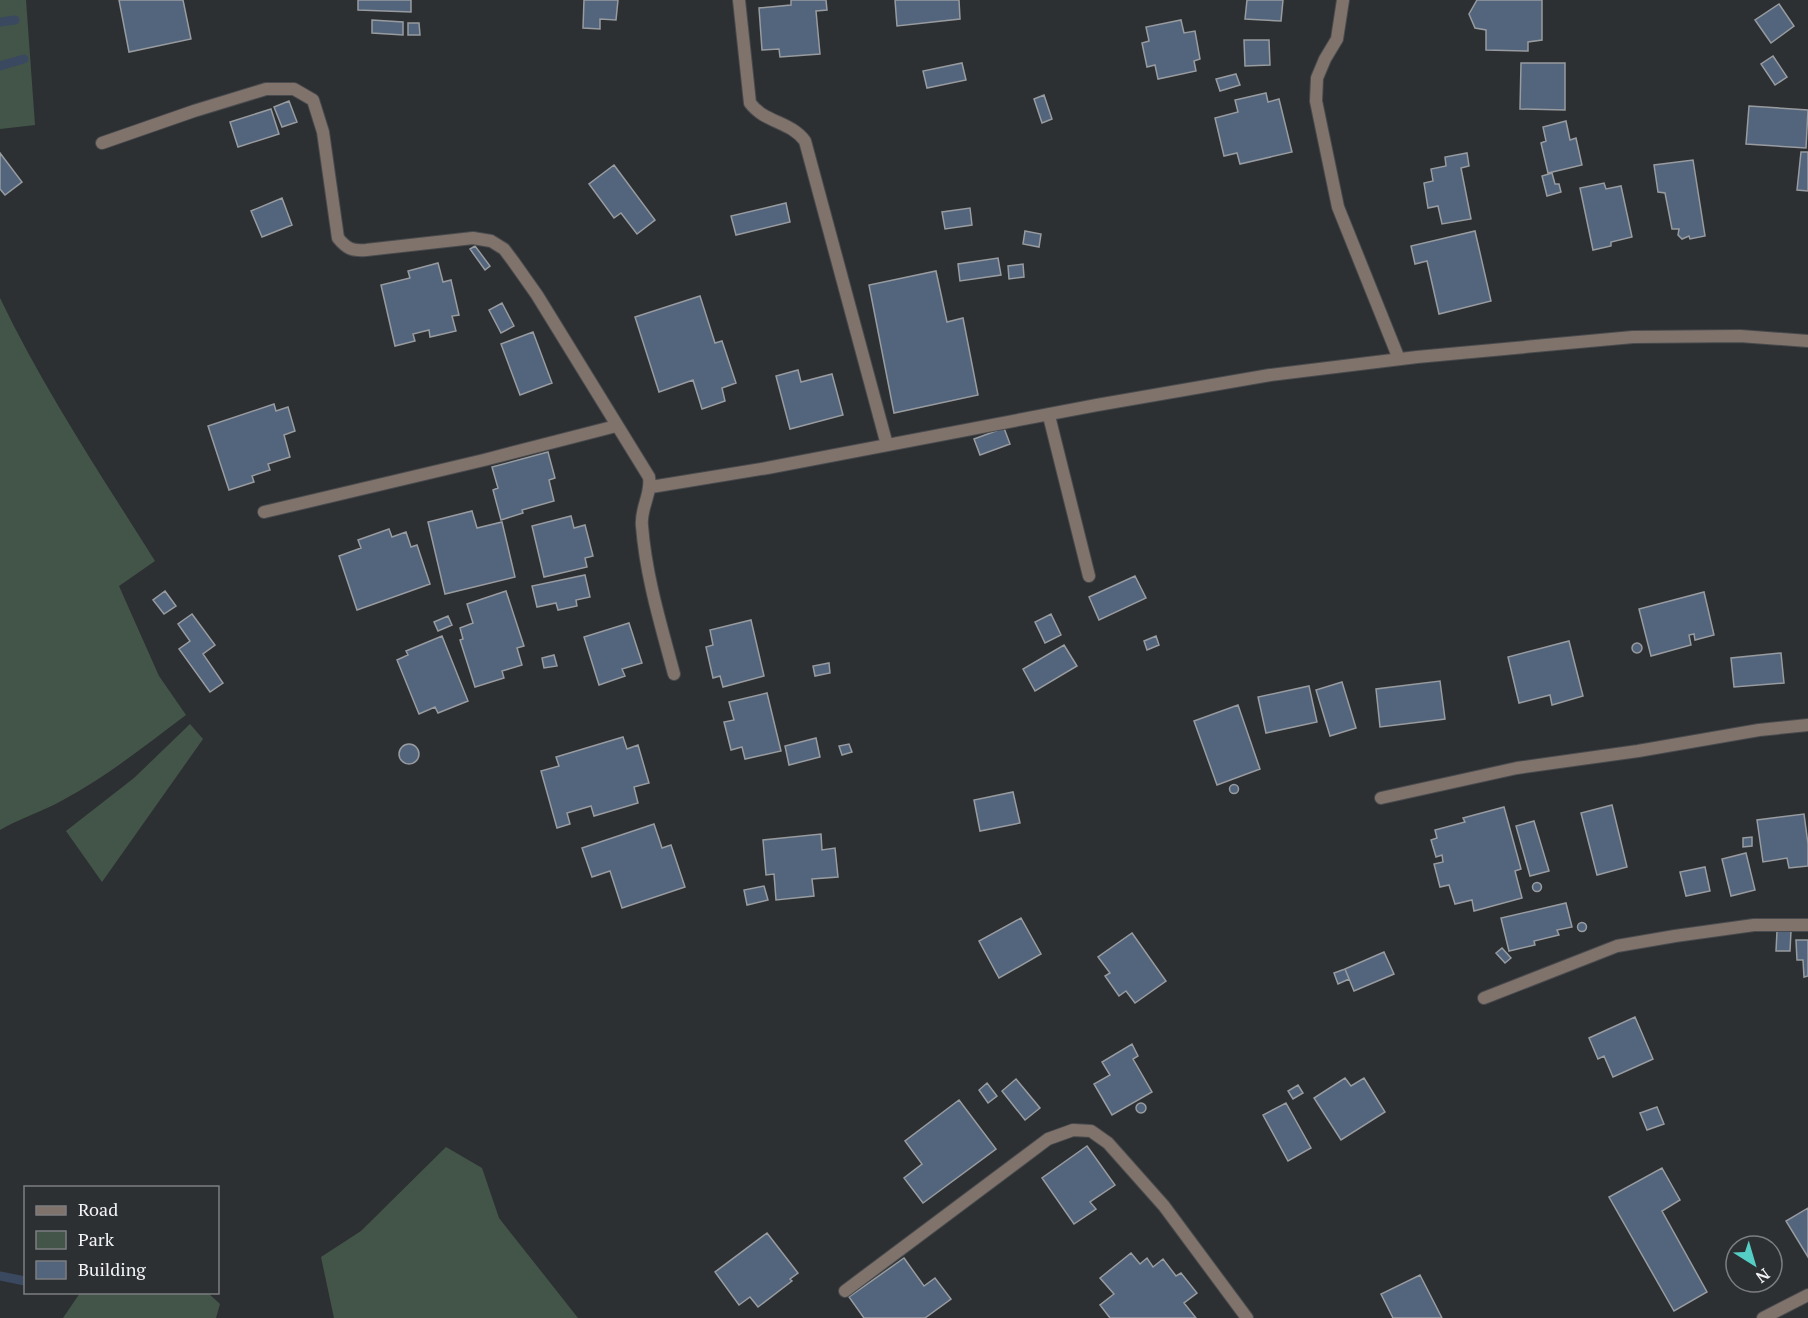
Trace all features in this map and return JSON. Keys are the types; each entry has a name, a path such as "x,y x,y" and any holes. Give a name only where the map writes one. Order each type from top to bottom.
{"street":[{"path":"740,0 750,103 756,112 798,130 806,141 887,446"},
{"path":"1343,0 1337,39 1317,78 1316,101 1338,207 1399,360"},
{"path":"102,142 257,91 294,88 313,100 323,132 338,238 345,246 353,250 366,250 474,238 491,241 504,249 537,295 649,477 651,487 641,518 643,548 674,674"},
{"path":"651,487 1270,375 1633,337 1740,336 1808,341"},
{"path":"1049,416 1089,576"},
{"path":"264,512 616,426"},
{"path":"1381,798 1517,768 1638,751 1759,730 1808,725"},
{"path":"1485,998 1617,946 1754,925 1808,925"},
{"path":"845,1291 1048,1139 1073,1130 1091,1131 1108,1143 1164,1206 1247,1318"},
{"path":"1764,1318 1808,1295"}],"green space":[{"path":"0,0 26,0 35,125 0,129"},
{"path":"0,298 54,399 155,561 119,586 159,676 186,715 94,782 55,804 0,830"},
{"path":"190,724 203,739 102,882 66,831 134,778"},
{"path":"446,1147 482,1168 499,1218 578,1318 334,1318 321,1257 361,1231"},
{"path":"79,1294 209,1294 220,1304 216,1318 63,1318"}],"building":[{"path":"119,0 183,0 191,39 129,52"},
{"path":"358,0 411,0 411,12 358,10"},
{"path":"584,0 618,0 616,20 600,19 600,29 583,28"},
{"path":"791,0 826,0 827,10 816,11 820,54 780,57 779,49 762,50 759,8 791,5"},
{"path":"895,0 959,0 960,19 897,26"},
{"path":"1247,0 1283,0 1281,21 1245,19"},
{"path":"1477,0 1542,0 1542,40 1528,42 1528,51 1486,50 1486,30 1475,28 1469,14"},
{"path":"1779,4 1794,26 1771,43 1755,20"},
{"path":"372,20 403,22 403,35 372,33"},
{"path":"1181,20 1184,33 1195,31 1200,59 1194,61 1196,71 1158,79 1155,65 1147,67 1142,43 1149,41 1146,27"},
{"path":"408,23 419,23 420,35 408,35"},
{"path":"1244,40 1269,40 1270,65 1245,66"},
{"path":"1773,56 1787,77 1775,85 1761,64"},
{"path":"962,63 966,80 927,88 923,71"},
{"path":"1521,63 1565,63 1565,110 1520,109"},
{"path":"1236,74 1240,85 1220,91 1216,79"},
{"path":"1266,93 1268,102 1279,99 1292,152 1240,164 1237,153 1224,156 1215,118 1238,112 1235,100"},
{"path":"1044,95 1052,119 1042,123 1034,99"},
{"path":"289,101 297,122 282,127 274,107"},
{"path":"1749,106 1808,110 1806,148 1746,144"},
{"path":"271,109 279,134 238,147 230,122"},
{"path":"1566,121 1570,140 1576,138 1582,165 1548,173 1541,143 1546,141 1543,127"},
{"path":"1801,152 1808,152 1808,191 1797,190"},
{"path":"0,153 22,182 5,195 0,189"},
{"path":"1467,153 1469,166 1461,168 1471,219 1442,224 1438,206 1428,208 1424,183 1433,181 1431,169 1446,166 1445,157"},
{"path":"1693,160 1705,236 1690,239 1689,236 1682,239 1678,235 1679,229 1672,229 1665,193 1658,192 1654,165"},
{"path":"614,165 655,220 637,234 621,213 614,218 589,184"},
{"path":"1552,173 1555,184 1559,184 1561,192 1547,196 1542,176"},
{"path":"1604,183 1606,189 1621,186 1632,237 1611,242 1611,246 1593,250 1580,188"},
{"path":"282,198 292,225 262,237 251,211"},
{"path":"786,203 790,222 736,235 731,216"},
{"path":"970,208 972,225 945,229 942,212"},
{"path":"1025,231 1041,234 1039,247 1023,244"},
{"path":"1475,231 1491,301 1439,314 1427,261 1415,264 1411,246"},
{"path":"475,246 490,266 485,270 470,249"},
{"path":"998,258 1001,275 960,281 958,264"},
{"path":"438,263 443,282 451,280 459,315 452,316 456,331 430,337 429,330 413,334 415,341 395,346 381,285 410,278 408,271"},
{"path":"1023,264 1024,277 1009,279 1008,266"},
{"path":"936,271 947,322 963,318 978,395 894,413 869,285"},
{"path":"700,296 715,343 722,341 736,383 722,388 725,401 702,409 693,380 659,392 635,317"},
{"path":"502,303 514,326 501,333 489,310"},
{"path":"533,332 552,383 520,395 501,344"},
{"path":"798,370 801,382 832,374 843,415 790,429 776,376"},
{"path":"274,404 276,411 288,407 295,431 284,435 290,457 268,464 270,470 252,476 254,482 229,490 208,426"},
{"path":"1004,428 1010,444 980,455 974,439"},
{"path":"548,452 555,478 549,480 554,501 522,510 523,513 501,520 493,490 498,488 492,467"},
{"path":"472,511 477,528 502,522 515,577 445,594 428,522"},
{"path":"571,516 574,528 585,525 593,556 585,558 587,567 544,577 532,526"},
{"path":"389,529 392,537 406,532 411,547 417,545 430,584 357,610 339,556 361,548 358,540"},
{"path":"585,575 590,597 576,600 577,606 558,610 556,603 537,607 532,586"},
{"path":"1135,576 1146,598 1099,620 1089,597"},
{"path":"165,591 176,606 164,614 153,600"},
{"path":"506,591 524,646 517,648 522,665 502,671 504,678 475,687 460,640 463,639 460,628 473,623 467,604"},
{"path":"1704,592 1714,635 1695,640 1694,634 1689,635 1691,645 1651,656 1639,609"},
{"path":"192,614 215,645 203,654 223,683 210,692 179,649 190,641 178,624"},
{"path":"1051,614 1061,635 1045,643 1035,622"},
{"path":"448,616 452,625 438,631 434,622"},
{"path":"751,620 764,676 723,687 720,676 713,678 706,647 713,645 710,630"},
{"path":"629,623 642,663 622,669 625,676 599,685 584,637"},
{"path":"442,636 468,701 438,713 435,707 419,714 397,660 408,655 406,651"},
{"path":"1156,636 1159,645 1147,650 1144,641"},
{"path":"1569,641 1583,696 1552,705 1550,695 1519,703 1508,657"},
{"path":"1637,643 1642,648 1637,653 1632,648"},
{"path":"1064,645 1077,666 1035,691 1023,669"},
{"path":"1781,653 1784,683 1734,687 1731,658"},
{"path":"554,655 557,666 544,668 542,658"},
{"path":"829,663 830,673 815,676 813,666"},
{"path":"1440,681 1445,719 1380,727 1376,689"},
{"path":"1342,682 1356,728 1330,736 1316,690"},
{"path":"1309,686 1317,722 1266,733 1258,697"},
{"path":"767,693 781,751 745,759 742,747 731,750 724,722 734,720 729,702"},
{"path":"1238,705 1260,769 1217,785 1194,721"},
{"path":"623,737 627,749 638,745 649,783 634,787 638,803 594,816 591,806 567,813 570,824 557,828 541,771 559,766 556,757"},
{"path":"816,738 820,757 789,765 785,746"},
{"path":"409,744 416,747 419,754 416,761 409,764 402,761 399,754 402,747"},
{"path":"849,744 852,752 842,755 839,746"},
{"path":"1234,784 1239,789 1234,794 1229,789"},
{"path":"1013,792 1020,823 980,831 974,800"},
{"path":"1612,805 1627,867 1597,875 1581,813"},
{"path":"1504,807 1521,869 1515,871 1522,898 1474,911 1472,900 1455,904 1449,885 1440,887 1434,864 1443,862 1442,855 1436,857 1431,840 1437,838 1435,830 1465,822 1463,818"},
{"path":"1804,814 1808,866 1789,868 1787,858 1763,862 1757,820"},
{"path":"1534,821 1549,871 1530,876 1516,826"},
{"path":"654,824 662,848 671,845 685,887 622,908 610,871 592,877 582,848"},
{"path":"821,834 822,850 835,848 838,877 812,879 814,896 776,900 774,874 766,875 763,840"},
{"path":"1752,837 1752,846 1743,847 1743,838"},
{"path":"1746,853 1755,890 1731,896 1722,859"},
{"path":"1705,867 1710,891 1686,896 1680,872"},
{"path":"1537,882 1542,887 1537,892 1532,887"},
{"path":"764,886 768,900 747,905 744,890"},
{"path":"1566,903 1572,927 1557,930 1559,935 1534,941 1535,945 1509,951 1501,918"},
{"path":"1021,918 1041,954 999,978 979,941"},
{"path":"1582,923 1586,927 1582,931 1578,927"},
{"path":"1777,931 1791,931 1790,951 1776,951"},
{"path":"1132,933 1166,981 1135,1003 1126,991 1119,996 1105,976 1110,973 1098,957"},
{"path":"1796,940 1808,940 1808,976 1804,977 1803,960 1797,960"},
{"path":"1502,948 1511,958 1505,963 1496,953"},
{"path":"1384,952 1394,974 1354,991 1345,969"},
{"path":"1345,969 1349,979 1338,984 1334,973"},
{"path":"1635,1017 1653,1059 1613,1077 1604,1056 1598,1059 1589,1038"},
{"path":"1132,1044 1138,1056 1133,1059 1152,1092 1112,1115 1094,1084 1110,1075 1102,1062"},
{"path":"1345,1078 1351,1086 1364,1078 1385,1112 1341,1140 1314,1098"},
{"path":"1016,1079 1040,1108 1025,1120 1002,1091"},
{"path":"987,1083 997,1096 988,1103 979,1090"},
{"path":"1298,1085 1303,1093 1293,1099 1288,1091"},
{"path":"959,1100 996,1149 923,1203 904,1178 922,1164 905,1141"},
{"path":"1141,1103 1145,1104 1145,1112 1141,1113 1137,1112 1136,1108 1137,1104"},
{"path":"1286,1103 1311,1148 1288,1161 1263,1115"},
{"path":"1657,1107 1664,1124 1647,1130 1640,1113"},
{"path":"1087,1146 1115,1185 1090,1202 1096,1209 1074,1224 1042,1178"},
{"path":"1662,1168 1680,1200 1662,1211 1707,1292 1674,1311 1609,1197"},
{"path":"1808,1208 1808,1257 1786,1221"},
{"path":"767,1233 798,1273 790,1279 792,1281 758,1307 750,1297 739,1305 715,1272"},
{"path":"1131,1253 1140,1264 1147,1258 1153,1267 1163,1259 1176,1276 1181,1273 1197,1293 1184,1303 1196,1318 1110,1318 1100,1305 1114,1294 1100,1278"},
{"path":"904,1258 924,1286 935,1278 951,1299 925,1318 864,1318 849,1297"},
{"path":"1420,1275 1442,1318 1393,1318 1381,1294"}],"waterway":[{"path":"0,22 15,20"},
{"path":"0,66 24,59"},
{"path":"0,1276 24,1281"}]}
